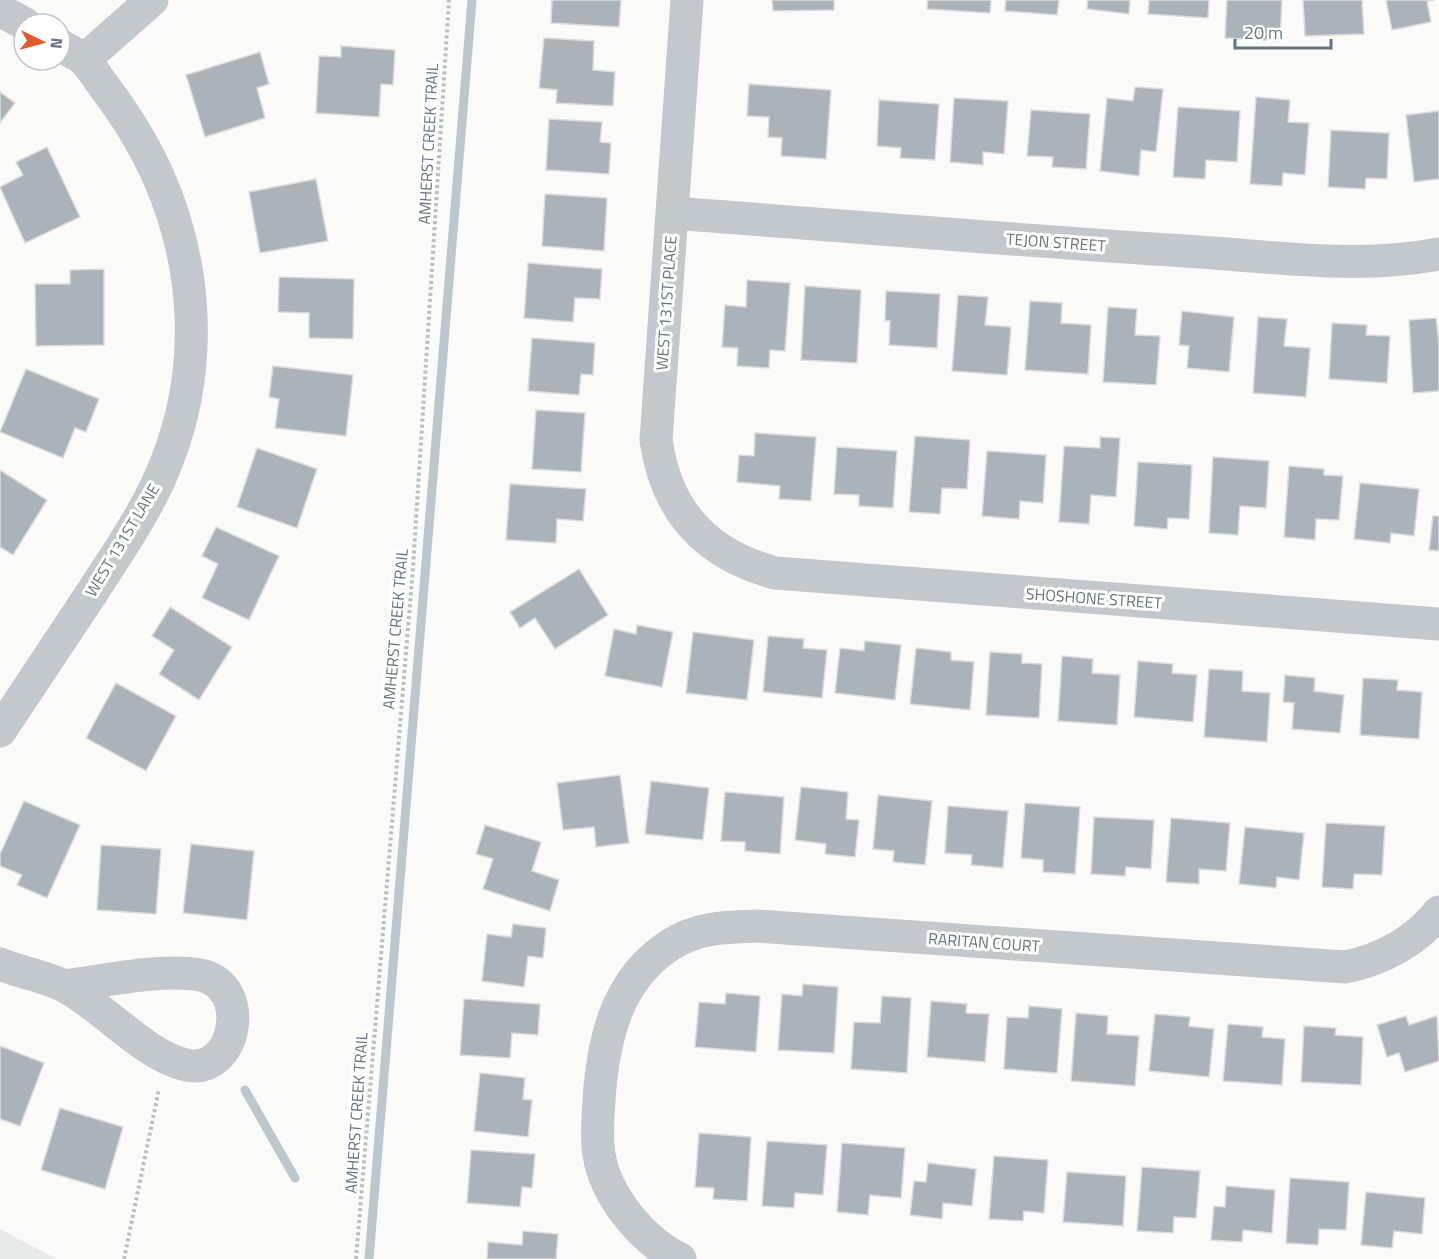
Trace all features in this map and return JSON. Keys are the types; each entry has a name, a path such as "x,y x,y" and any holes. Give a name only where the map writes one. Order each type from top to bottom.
{"street":[{"path":"72,52 152,0"},
{"name":"WEST 131ST PLACE","path":"687,0 656,440 660,466 668,489 695,530 715,547 750,567"},
{"name":"WEST 131ST LANE","path":"0,731 130,534 151,498 175,438 190,369 192,313 181,241 171,205 150,157 128,120 72,52"},
{"name":"TEJON STREET","path":"673,213 1066,243 1355,261 1417,259 1439,254"},
{"name":"SHOSHONE STREET","path":"750,567 775,573 1439,624"},
{"name":"RARITAN COURT","path":"667,1256 642,1233 628,1215 607,1179 599,1155 600,1078 607,1034 630,984 646,965 669,945 692,933 712,927 758,926 1345,967 1362,964 1400,947 1439,912"},
{"path":"0,964 64,986 165,1057 188,1066 202,1065 223,1050 231,1034 234,1013 230,996 218,983 201,975 141,975 64,986"}],"path":[{"name":"AMHERST CREEK TRAIL","path":"356,1259 414,556 449,0"},
{"path":"124,1259 165,1057"}],"shaded area":[{"path":"0,1229 57,1259 0,1259"}],"building":[{"path":"552,0 621,0 619,27 551,23"},
{"path":"772,0 834,0 834,10 773,11"},
{"path":"928,0 991,0 990,13 927,9"},
{"path":"1006,0 1059,0 1057,15 1005,11"},
{"path":"1088,0 1130,0 1129,14 1087,9"},
{"path":"1149,0 1209,0 1208,18 1148,14"},
{"path":"1227,0 1282,0 1280,41 1225,38"},
{"path":"1303,0 1362,0 1364,34 1305,36"},
{"path":"1386,0 1434,0 1427,1 1431,22 1392,30"},
{"path":"544,38 594,41 593,70 615,72 613,106 556,103 557,90 539,88"},
{"path":"341,46 395,50 393,85 381,84 379,117 316,113 319,56 341,57"},
{"path":"260,52 269,84 257,88 265,118 205,137 186,75"},
{"path":"749,84 831,90 826,159 781,156 782,138 768,137 769,117 747,116"},
{"path":"1135,87 1163,89 1156,152 1141,150 1139,176 1100,171 1107,98 1133,101"},
{"path":"0,92 15,103 0,123"},
{"path":"1256,97 1290,100 1288,122 1309,123 1305,175 1283,173 1282,186 1250,184"},
{"path":"954,98 1008,101 1004,154 983,152 983,165 950,162"},
{"path":"879,100 939,104 935,160 900,158 901,148 877,146"},
{"path":"1178,107 1240,111 1237,162 1206,160 1205,179 1173,177"},
{"path":"1031,110 1090,114 1086,169 1052,167 1053,157 1027,156"},
{"path":"1439,111 1439,179 1414,182 1406,115"},
{"path":"549,119 602,122 600,142 611,143 609,174 546,170"},
{"path":"1331,130 1389,133 1387,179 1366,178 1365,189 1328,187"},
{"path":"47,147 80,217 25,243 0,187 23,175 16,162"},
{"path":"316,179 328,241 260,253 249,192"},
{"path":"545,194 607,198 604,251 542,246"},
{"path":"528,263 602,269 600,299 575,298 573,322 524,318"},
{"path":"104,269 104,345 36,346 35,284 70,284 70,270"},
{"path":"279,277 354,279 353,339 309,338 309,313 278,312"},
{"path":"747,280 790,283 785,351 770,350 769,368 737,366 738,348 722,347 725,305 746,307"},
{"path":"805,286 861,290 857,363 801,360"},
{"path":"886,291 940,294 937,348 889,345 890,321 885,321"},
{"path":"958,295 988,297 985,325 1011,327 1007,375 952,371"},
{"path":"1030,301 1062,303 1061,323 1091,325 1088,374 1025,370"},
{"path":"1108,307 1137,309 1135,335 1160,336 1156,385 1103,382"},
{"path":"1182,311 1234,317 1229,372 1187,368 1189,346 1179,345"},
{"path":"1258,317 1287,319 1284,346 1310,348 1306,397 1253,393"},
{"path":"1436,318 1439,343 1439,391 1413,393 1409,320"},
{"path":"1332,323 1367,325 1366,335 1390,336 1387,383 1329,379"},
{"path":"532,338 595,343 593,375 581,374 579,395 528,391"},
{"path":"273,366 353,375 346,436 275,428 279,399 269,397"},
{"path":"26,369 99,399 86,432 75,428 63,458 0,432"},
{"path":"536,410 585,413 581,472 532,469"},
{"path":"755,433 816,437 811,501 779,499 780,486 737,482 739,455 754,456"},
{"path":"915,436 970,440 967,489 942,488 940,514 909,512"},
{"path":"1100,437 1120,438 1116,497 1091,495 1089,524 1059,522 1064,446 1100,448"},
{"path":"837,447 897,451 893,508 859,506 859,495 834,494"},
{"path":"257,448 317,469 297,528 237,507"},
{"path":"987,451 1046,455 1043,503 1020,501 1019,519 982,516"},
{"path":"1213,457 1269,461 1266,508 1240,506 1238,535 1209,533"},
{"path":"1138,462 1192,465 1189,519 1168,518 1167,529 1134,526"},
{"path":"1289,466 1324,469 1324,475 1343,476 1339,520 1316,519 1315,540 1284,537"},
{"path":"0,470 47,500 13,555 0,547"},
{"path":"1360,483 1419,489 1414,536 1391,533 1390,543 1354,539"},
{"path":"510,484 586,489 583,521 557,519 556,543 506,540"},
{"path":"1433,516 1439,516 1439,551 1429,550"},
{"path":"216,527 279,556 249,620 202,598 218,564 202,556"},
{"path":"579,569 608,615 555,649 535,618 520,628 510,612"},
{"path":"170,607 232,647 199,700 159,674 174,650 152,636"},
{"path":"637,625 673,632 662,687 605,676 614,629 636,634"},
{"path":"693,632 754,640 747,700 686,693"},
{"path":"768,636 804,639 803,648 827,650 822,698 763,692"},
{"path":"865,641 901,645 895,700 835,693 840,648 864,651"},
{"path":"916,648 951,652 951,660 974,662 970,710 910,704"},
{"path":"990,652 1022,654 1022,663 1042,664 1039,718 986,715"},
{"path":"1062,656 1093,659 1092,673 1120,675 1117,725 1058,721"},
{"path":"1138,661 1173,664 1172,673 1197,675 1193,722 1134,717"},
{"path":"1209,669 1243,671 1242,691 1270,693 1267,742 1204,737"},
{"path":"1285,675 1315,678 1314,691 1344,695 1340,733 1292,729 1294,703 1283,702"},
{"path":"1363,678 1398,680 1397,690 1422,692 1419,739 1360,735"},
{"path":"116,683 176,716 146,771 86,738"},
{"path":"620,775 629,843 596,847 594,827 563,830 557,783"},
{"path":"651,781 709,788 703,840 645,834"},
{"path":"801,787 848,792 846,819 859,820 855,857 825,854 826,844 795,840"},
{"path":"725,792 784,797 780,854 745,851 745,842 721,841"},
{"path":"878,795 932,801 925,865 893,862 894,851 873,849"},
{"path":"24,801 80,825 47,898 17,885 22,875 0,866 0,854"},
{"path":"1025,803 1080,807 1075,874 1043,872 1043,860 1021,858"},
{"path":"948,806 1008,811 1003,868 971,865 972,855 945,853"},
{"path":"1094,817 1154,820 1151,869 1126,867 1125,876 1091,874"},
{"path":"1171,818 1230,823 1226,871 1199,869 1199,884 1166,882"},
{"path":"1326,823 1385,826 1382,875 1354,874 1353,889 1322,887"},
{"path":"485,825 541,842 532,871 559,880 550,911 483,889 493,859 476,854"},
{"path":"1245,827 1304,833 1299,880 1277,877 1276,888 1239,884"},
{"path":"191,844 254,851 247,920 183,913"},
{"path":"101,845 161,849 156,914 97,910"},
{"path":"513,924 546,928 543,958 528,956 524,987 482,981 487,934 511,937"},
{"path":"803,984 838,987 834,1053 778,1050 782,994 802,996"},
{"path":"726,993 760,996 756,1052 695,1047 699,1002 725,1004"},
{"path":"882,996 911,998 907,1073 851,1069 854,1022 880,1023"},
{"path":"464,999 540,1004 538,1035 512,1033 510,1058 460,1055"},
{"path":"931,1001 967,1004 966,1013 989,1014 985,1062 927,1057"},
{"path":"1029,1006 1062,1009 1057,1073 1004,1069 1007,1017 1028,1018"},
{"path":"1076,1013 1108,1016 1107,1034 1139,1036 1135,1086 1071,1081"},
{"path":"1155,1014 1190,1017 1189,1026 1214,1029 1209,1077 1149,1071"},
{"path":"1406,1016 1409,1025 1437,1016 1439,1061 1405,1072 1399,1053 1387,1057 1377,1025"},
{"path":"1228,1024 1263,1027 1262,1037 1285,1039 1282,1085 1223,1081"},
{"path":"1304,1026 1336,1028 1335,1035 1363,1037 1361,1085 1301,1082"},
{"path":"0,1046 44,1063 20,1126 0,1119"},
{"path":"480,1073 525,1078 523,1099 532,1100 528,1137 474,1131"},
{"path":"60,1108 123,1127 105,1189 41,1170"},
{"path":"699,1133 751,1137 747,1201 713,1199 714,1188 695,1187"},
{"path":"767,1141 827,1145 823,1195 795,1193 794,1208 762,1206"},
{"path":"842,1143 905,1148 901,1198 870,1195 868,1215 837,1212"},
{"path":"471,1150 535,1154 532,1188 522,1187 520,1207 467,1203"},
{"path":"994,1156 1048,1160 1044,1213 1024,1211 1023,1221 989,1219"},
{"path":"928,1163 976,1169 972,1206 943,1203 942,1219 910,1215 914,1181 926,1182"},
{"path":"1142,1167 1200,1171 1196,1218 1174,1217 1173,1233 1137,1231"},
{"path":"1067,1172 1126,1176 1123,1226 1063,1222"},
{"path":"1290,1178 1349,1182 1346,1230 1319,1229 1318,1245 1286,1243"},
{"path":"1226,1186 1275,1190 1272,1233 1243,1230 1242,1242 1211,1240 1214,1206 1225,1207"},
{"path":"1366,1192 1425,1198 1422,1234 1394,1231 1392,1248 1361,1245"},
{"path":"523,1231 558,1234 556,1259 487,1259 488,1242 522,1245"}],"waterway":[{"path":"369,1259 472,0"},
{"path":"245,1090 295,1178"}]}
